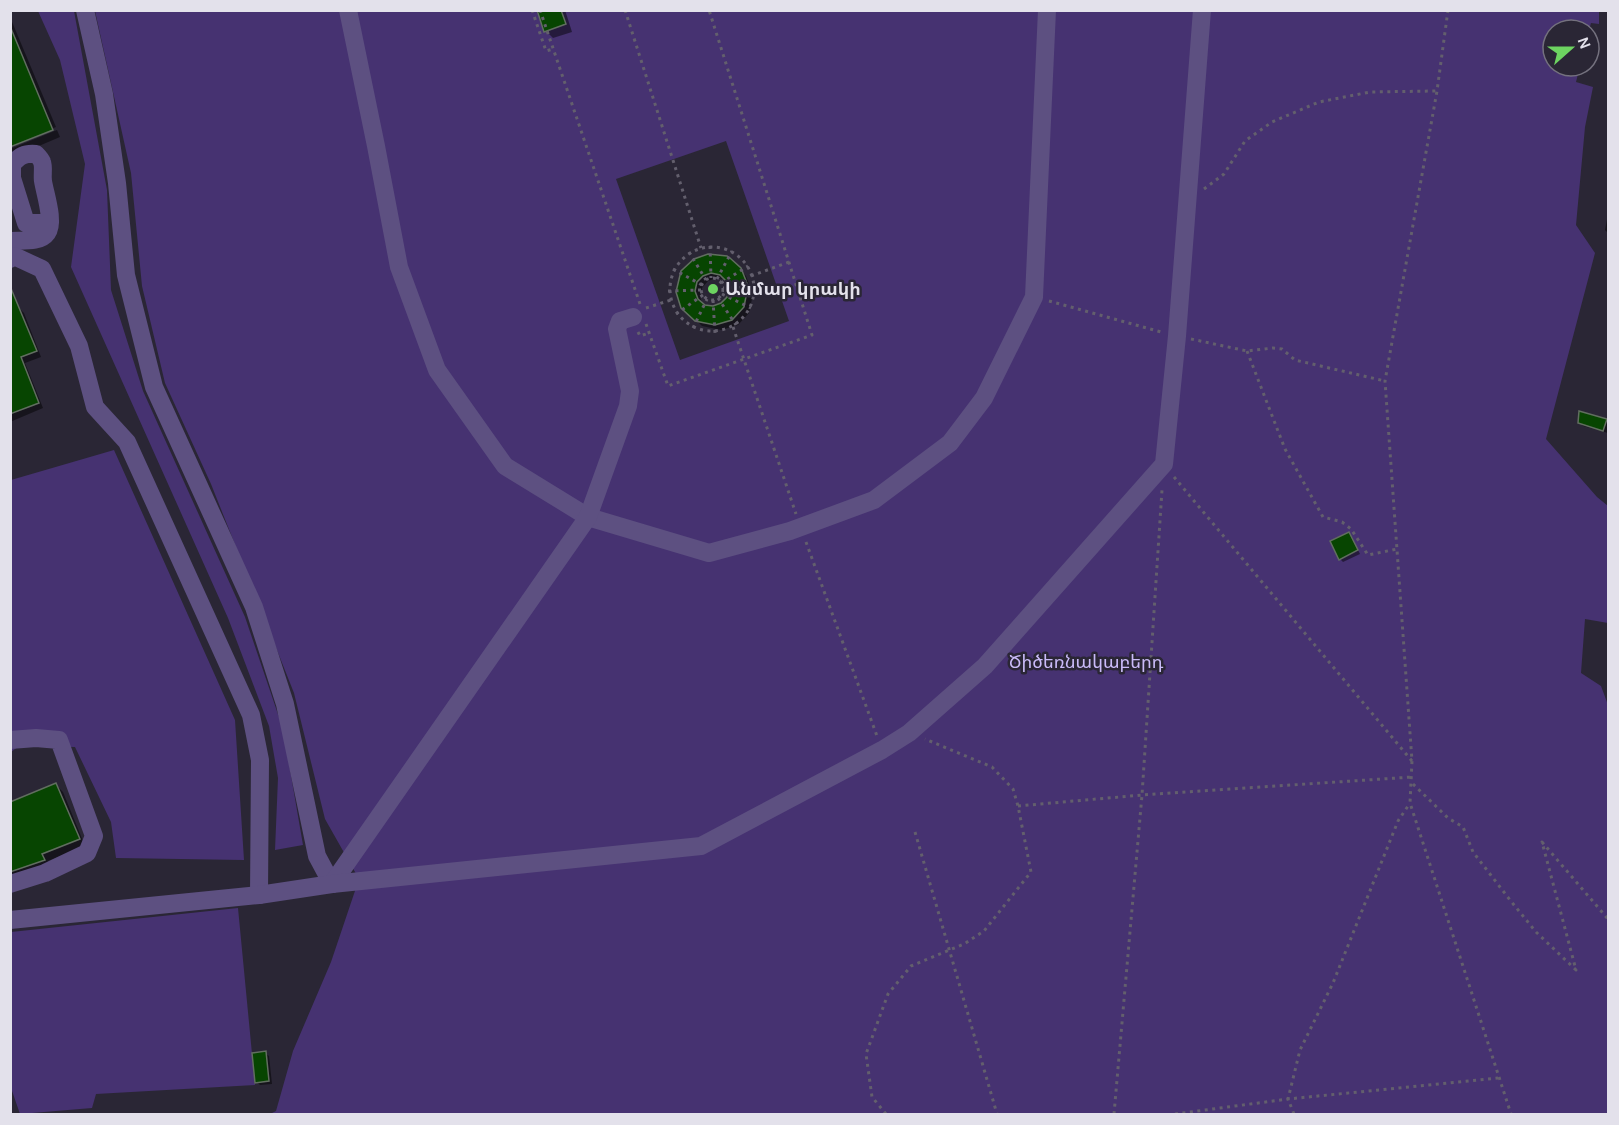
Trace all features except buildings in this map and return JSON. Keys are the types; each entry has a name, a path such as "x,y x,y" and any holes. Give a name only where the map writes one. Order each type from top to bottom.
{"street":[{"path":"85,10 104,94 117,183 126,275 154,387 254,607 285,704 317,856 332,884"},
{"path":"348,10 399,267 437,370 505,466 588,517 709,553 801,528 874,500 950,443 984,398 1034,297 1047,10"},
{"path":"10,920 701,846 881,745 909,733 985,666 1164,464 1177,336 1202,10"},
{"path":"10,241 42,237 48,233 50,223"},
{"path":"10,259 14,256 42,269 79,346 95,407 126,442 250,715 260,760 259,895"},
{"path":"332,884 588,517 628,406 630,391 617,329 620,321 639,317"},
{"path":"10,740 36,738 59,740 94,836 87,853 45,873 10,884"}],"path":[{"path":"532,10 546,51 553,49"},
{"path":"540,10 642,310 671,300"},
{"path":"625,10 701,248"},
{"path":"639,317 668,386 812,336 709,10"},
{"path":"1448,10 1437,91 1385,381 1412,761 1410,803 1511,1114"},
{"path":"1188,201 1224,174 1245,141 1272,122 1319,102 1370,92 1437,91"},
{"path":"710,246 711,278"},
{"path":"710,246 732,251 748,266 755,287 751,308 734,326 715,333 693,328 676,314 668,291 673,269 688,252 701,248 710,246"},
{"path":"717,279 732,251"},
{"path":"688,252 706,280"},
{"path":"751,276 789,262"},
{"path":"721,283 748,266"},
{"path":"673,269 702,285"},
{"path":"711,278 717,279 723,288 722,294 713,300 707,299 701,290 702,285 711,278"},
{"path":"723,288 755,287"},
{"path":"668,291 701,290"},
{"path":"722,294 751,308"},
{"path":"676,314 703,295"},
{"path":"1034,297 1177,336 1247,351 1282,349 1295,360 1385,381"},
{"path":"718,298 734,326 801,528 881,745"},
{"path":"693,328 707,299"},
{"path":"713,300 715,333"},
{"path":"1247,351 1285,449 1323,517 1342,522 1351,529 1368,555 1397,549"},
{"path":"1164,464 1412,761"},
{"path":"1114,1114 1142,795 1164,464"},
{"path":"886,1114 872,1097 866,1054 888,994 911,966 964,944 984,931 1031,872 1018,806 1012,789 993,767 909,733"},
{"path":"1018,806 1142,795 1412,777"},
{"path":"1412,783 1448,818 1463,827 1473,852 1504,892 1536,932 1576,970 1542,842 1608,919"},
{"path":"1294,1114 1288,1099 1300,1050 1333,983 1398,821 1410,803"},
{"path":"915,832 997,1114"},
{"path":"1175,1114 1288,1099 1498,1078"}],"green space":[{"path":"38,11 74,11 107,190 111,290 143,391 245,617 283,729 303,845 275,850 278,778 269,726 228,618 71,267 85,164 60,60"},
{"name":"Ծիծեռնակաբերդ","path":"95,11 1599,11 1599,18 1541,18 1541,78 1577,78 1576,82 1593,87 1585,127 1576,225 1595,253 1546,439 1597,497 1608,506 1608,623 1585,619 1581,673 1601,686 1608,705 1608,1114 270,1114 276,1111 293,1051 331,962 359,879 325,819 294,693 211,484 165,383 142,286 131,173","holes":["726,141 789,321 680,360 616,179"]},
{"path":"114,450 235,720 244,860 116,858 111,822 75,747 19,746 11,752 11,480"},
{"path":"238,908 255,1085 96,1094 92,1108 20,1114 10,1085 11,932"}],"place":[{"name":"Անմար կրակի","path":"713,289"}]}
